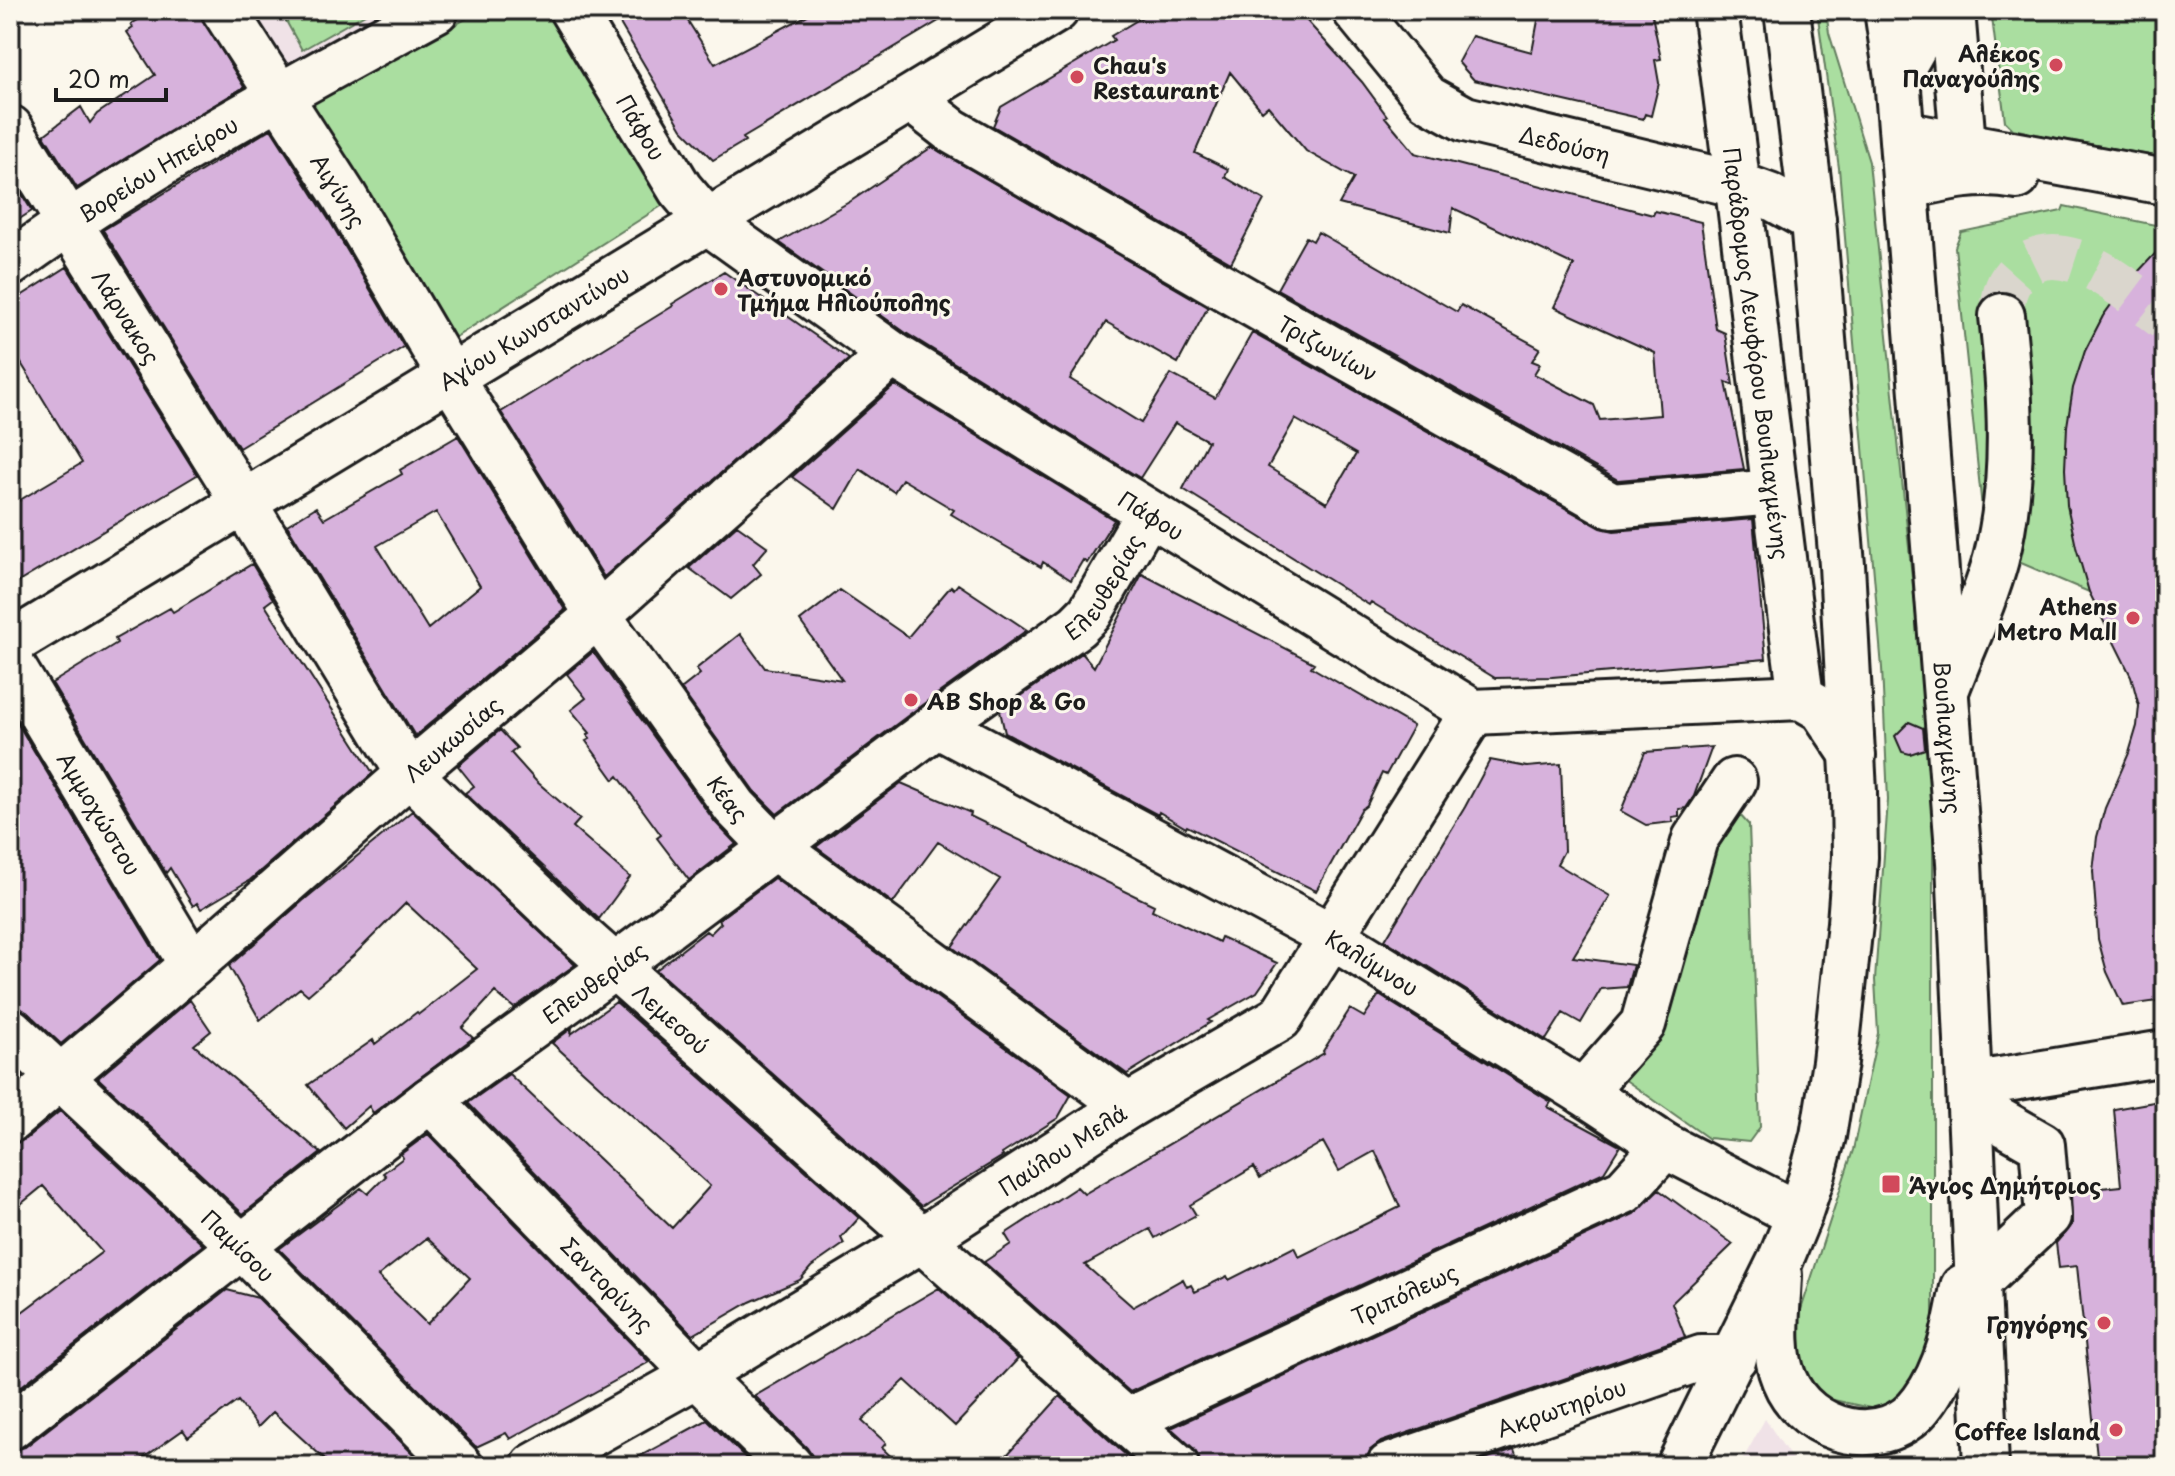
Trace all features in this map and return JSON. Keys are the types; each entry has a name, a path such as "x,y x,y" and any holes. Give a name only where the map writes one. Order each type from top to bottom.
{"street":[{"name":"Αιγίνης","path":"224,10 344,196 450,376"},
{"name":"Βορείου Ηπείρου","path":"10,264 68,222 278,96 436,10"},
{"name":"Πάφου","path":"572,10 680,189 708,222 892,354 1473,712"},
{"name":"Αγίου Κωνσταντίνου","path":"10,644 1056,10"},
{"name":"Δεδούση","path":"1355,10 1427,98 1465,119 1739,185 1769,196 1813,220"},
{"name":"Παράδρομος Λεωφόρου Βουλιαγμένης","path":"1715,10 1801,697"},
{"path":"1679,1466 1780,1261 1799,1215 1823,1136 1843,1002 1855,857 1853,755 1842,565 1813,220 1787,10"},
{"name":"Βουλιαγμένης","path":"1887,10 1902,134 1959,862 1986,1466"},
{"path":"1897,77 1935,10"},
{"path":"1952,10 1963,144"},
{"name":"Τριζωνίων","path":"911,99 965,139 1612,506 1774,492"},
{"name":"Λάρνακος","path":"10,128 244,503"},
{"path":"1902,134 2165,182"},
{"path":"1906,187 1966,174 1997,173 2165,208"},
{"path":"1946,691 1995,562 2006,510 2011,432 2002,316"},
{"name":"Λευκωσίας","path":"10,1120 409,774 598,615 892,354"},
{"name":"Κέας","path":"450,376 598,615 735,807 774,847 1128,1106"},
{"name":"Λεμεσού","path":"244,503 409,774 614,967 1176,1466"},
{"name":"Ελευθερίας","path":"10,1427 430,1100 614,967 937,725 1077,626 1090,613 1148,513"},
{"name":"Αμμοχώστου","path":"10,662 192,965"},
{"path":"1473,712 1801,697 1822,709 1853,755"},
{"name":"Παύλου Μελά","path":"534,1466 697,1375 921,1240 1128,1106 1280,1018 1473,712"},
{"name":"Καλύμνου","path":"937,725 1331,936 1665,1146 1799,1215"},
{"path":"1583,1092 1643,1024 1695,839 1734,781"},
{"name":"Παμίσου","path":"10,1030 242,1247 460,1466"},
{"path":"1970,1095 2165,1053"},
{"path":"1970,1095 2042,1145 2048,1216 1978,1282"},
{"name":"Σαντορίνης","path":"430,1100 697,1375 790,1466"},
{"name":"Τριπόλεως","path":"1126,1421 1624,1191 1665,1146"},
{"path":"1780,1261 1778,1353 1783,1377 1794,1399 1811,1416 1832,1428 1856,1433 1881,1430 1903,1421 1922,1405 1935,1384 1958,1319 1976,1216"},
{"name":"Ακρωτηρίου","path":"1389,1466 1701,1358 1734,1358"}],"shaded area":[{"path":"241,10 407,10 283,80"},
{"path":"1765,1419 1794,1462 1741,1463"}],"green space":[{"path":"280,10 372,10 302,50"},
{"path":"482,10 550,10 663,205 451,340 301,109"},
{"path":"1817,10 1826,10 1829,33 1869,162 1920,654 1933,811 1933,1336 1930,1360 1889,1408 1870,1408 1829,1399 1810,1389 1797,1369 1799,1316 1853,1150 1878,1033 1875,980 1888,800 1882,668 1839,168"},
{"path":"1991,10 2165,10 2165,158 2013,129 2005,121"},
{"path":"2064,206 2165,227 2165,246 2124,287 2103,316 2085,351 2067,504 2089,592 2014,560 1992,401 1985,537 1955,247 1961,232 2062,211"},
{"path":"1739,814 1749,825 1760,1127 1749,1142 1708,1138 1614,1072 1707,850"}],"building":[{"path":"131,10 197,10 244,87 77,188 44,135 81,107 90,123 97,114 155,75 127,32 133,28 131,24 138,20"},
{"path":"612,10 681,10 715,64 817,10 957,10 743,138 745,141 713,160 682,129"},
{"path":"1154,10 1297,10 1362,82 1385,117 1415,153 1653,215 1655,211 1701,222 1716,329 1725,333 1733,385 1726,382 1744,469 1618,480 1277,289 1306,237 1313,241 1318,232 1457,312 1461,305 1540,348 1532,361 1540,364 1534,374 1594,405 1600,420 1660,415 1655,353 1554,307 1574,265 1453,208 1450,233 1339,204 1354,178 1306,151 1268,106 1262,111 1230,72 1195,153 1228,169 1225,177 1264,200 1231,263 993,126 1001,107 1114,40 1111,36"},
{"path":"1540,10 1651,10 1661,59 1655,60 1659,83 1651,116 1645,114 1643,119 1474,80 1458,62 1472,36 1532,52"},
{"path":"271,129 404,347 239,448 103,230"},
{"path":"932,147 1208,307 1178,363 1106,322 1070,379 1141,423 1171,374 1215,398 1252,333 1601,528 1614,531 1753,519 1766,659 1552,677 1495,678 1371,602 1369,605 1183,489 1208,441 1175,423 1140,478 906,333 779,242 851,201","holes":["1295,419 1356,454 1327,503 1268,467"]},
{"path":"10,175 32,211 10,225"},
{"name":"Athens Metro Mall","path":"2165,243 2165,1000 2123,1006 2107,972 2098,939 2093,871 2097,837 2105,808 2129,753 2139,706 2131,676 2089,592 2076,547 2067,505 2067,426 2073,388 2085,351 2103,316 2124,287"},
{"path":"67,267 197,475 10,587 10,506 82,463 10,345 10,303"},
{"path":"724,272 849,359 604,577 501,412"},
{"path":"895,385 1114,520 1087,563 1083,560 1071,580 1043,562 1041,567 991,538 951,514 954,510 902,479 894,492 860,469 837,509 792,477"},
{"path":"458,436 565,610 415,736 287,525 316,507 324,519 402,474 400,470","holes":["436,512 480,586 428,629 377,546"]},
{"path":"737,525 768,547 753,564 761,574 731,599 689,568"},
{"path":"252,564 273,599 265,605 373,773 250,880 201,909 197,903 193,906 170,868 166,873 52,683 117,643 115,639 170,608 173,612"},
{"path":"1142,574 1314,663 1311,667 1413,726 1386,775 1382,773 1367,805 1361,810 1316,891 1159,812 1158,815 1005,733 1000,711 1082,653 1094,667"},
{"path":"958,584 1027,630 777,814 754,791 681,689 700,674 696,669 740,634 765,668 842,680 800,621 840,590 908,637 951,586 954,589"},
{"path":"593,652 715,822 736,844 689,880 657,838 661,835 618,776 614,780 586,741 590,739 587,735 590,733 571,710 586,698 567,674"},
{"path":"10,711 160,960 61,1044 27,1012 10,1006"},
{"path":"1909,722 1923,728 1925,749 1910,754 1902,752 1895,736"},
{"path":"500,730 517,748 511,753 536,781 580,819 573,827 630,877 599,919 465,793 474,786 458,766"},
{"path":"1712,747 1694,796 1686,808 1679,809 1679,816 1672,817 1673,822 1646,825 1621,811 1645,752"},
{"path":"1490,760 1527,767 1561,764 1564,851 1557,864 1610,896 1573,957 1633,965 1627,987 1601,989 1581,1023 1563,1013 1546,1040 1385,940"},
{"path":"901,783 971,813 970,816 1154,905 1152,910 1219,942 1221,937 1277,963 1257,992 1208,1020 1211,1022 1127,1074 952,947 1000,879 938,842 893,903 816,847"},
{"path":"412,811 575,965 514,1008 495,992 462,1028 473,1038 373,1113 369,1106 344,1128 308,1085 373,1040 375,1044 417,1012 419,1014 477,969 406,903 308,995 300,988 260,1020 229,966"},
{"path":"774,878 1071,1095 1058,1118 921,1206 656,970 706,931 710,934 721,923 718,920"},
{"path":"1379,995 1551,1102 1548,1107 1620,1146 1604,1172 1130,1392 984,1262 1011,1244 1005,1234 1077,1187 1084,1194 1324,1053 1350,1009 1364,1017","holes":["1323,1142 1339,1171 1375,1151 1400,1207 1299,1257 1294,1247 1229,1280 1227,1276 1195,1292 1191,1285 1187,1287 1183,1279 1133,1307 1085,1265 1150,1229 1155,1238 1196,1215 1190,1205 1254,1167 1260,1178"]},
{"path":"190,1000 211,1031 194,1045 321,1153 243,1214 98,1078"},
{"path":"616,1002 859,1218 841,1238 844,1244 811,1267 800,1280 750,1302 693,1335 468,1103 509,1074 672,1228 710,1186 552,1043 572,1028 571,1034"},
{"path":"2165,1100 2165,1466 2098,1466 2077,1266 2059,1268 2056,1243 2072,1224 2071,1191 2121,1186 2114,1109"},
{"path":"60,1111 203,1245 10,1395 10,1321 102,1252 43,1186 10,1213 10,1144 26,1139"},
{"path":"428,1134 649,1362 510,1439 506,1433 476,1447 279,1249 361,1188 368,1194 386,1176 383,1173 403,1158 401,1154","holes":["427,1238 470,1278 427,1324 378,1276"]},
{"path":"1659,1190 1733,1244 1672,1303 1685,1337 1381,1442 1370,1450 1365,1466 1200,1466 1193,1448 1171,1428 1634,1214"},
{"path":"939,1288 1018,1359 955,1426 905,1380 862,1421 886,1443 882,1448 901,1466 814,1466 814,1459 807,1448 755,1396"},
{"path":"227,1290 258,1298 425,1466 332,1466 273,1412 258,1427 238,1401 188,1437 183,1430 132,1466 10,1466 10,1451 25,1447"},
{"path":"1060,1396 1138,1466 997,1466"},
{"path":"707,1420 754,1466 622,1466"},
{"path":"1514,1449 1520,1466 1465,1466"}],"tunnel":[{"path":"2002,316 2005,293 2015,274 2028,264 2045,258 2063,258 2101,272 2165,319"}],"place":[{"name":"Αλέκος Παναγούλης","path":"2056,65"},
{"name":"Chau's Restaurant","path":"1077,77"},
{"name":"Αστυνομικό Τμήμα Ηλιούπολης","path":"721,289"},
{"name":"Athens Metro Mall","path":"2133,618"},
{"name":"ΑΒ Shop & Go","path":"911,700"},
{"name":"Άγιος Δημήτριος","path":"1891,1184"},
{"name":"Γρηγόρης","path":"2104,1323"},
{"name":"Coffee Island","path":"2116,1430"}]}
